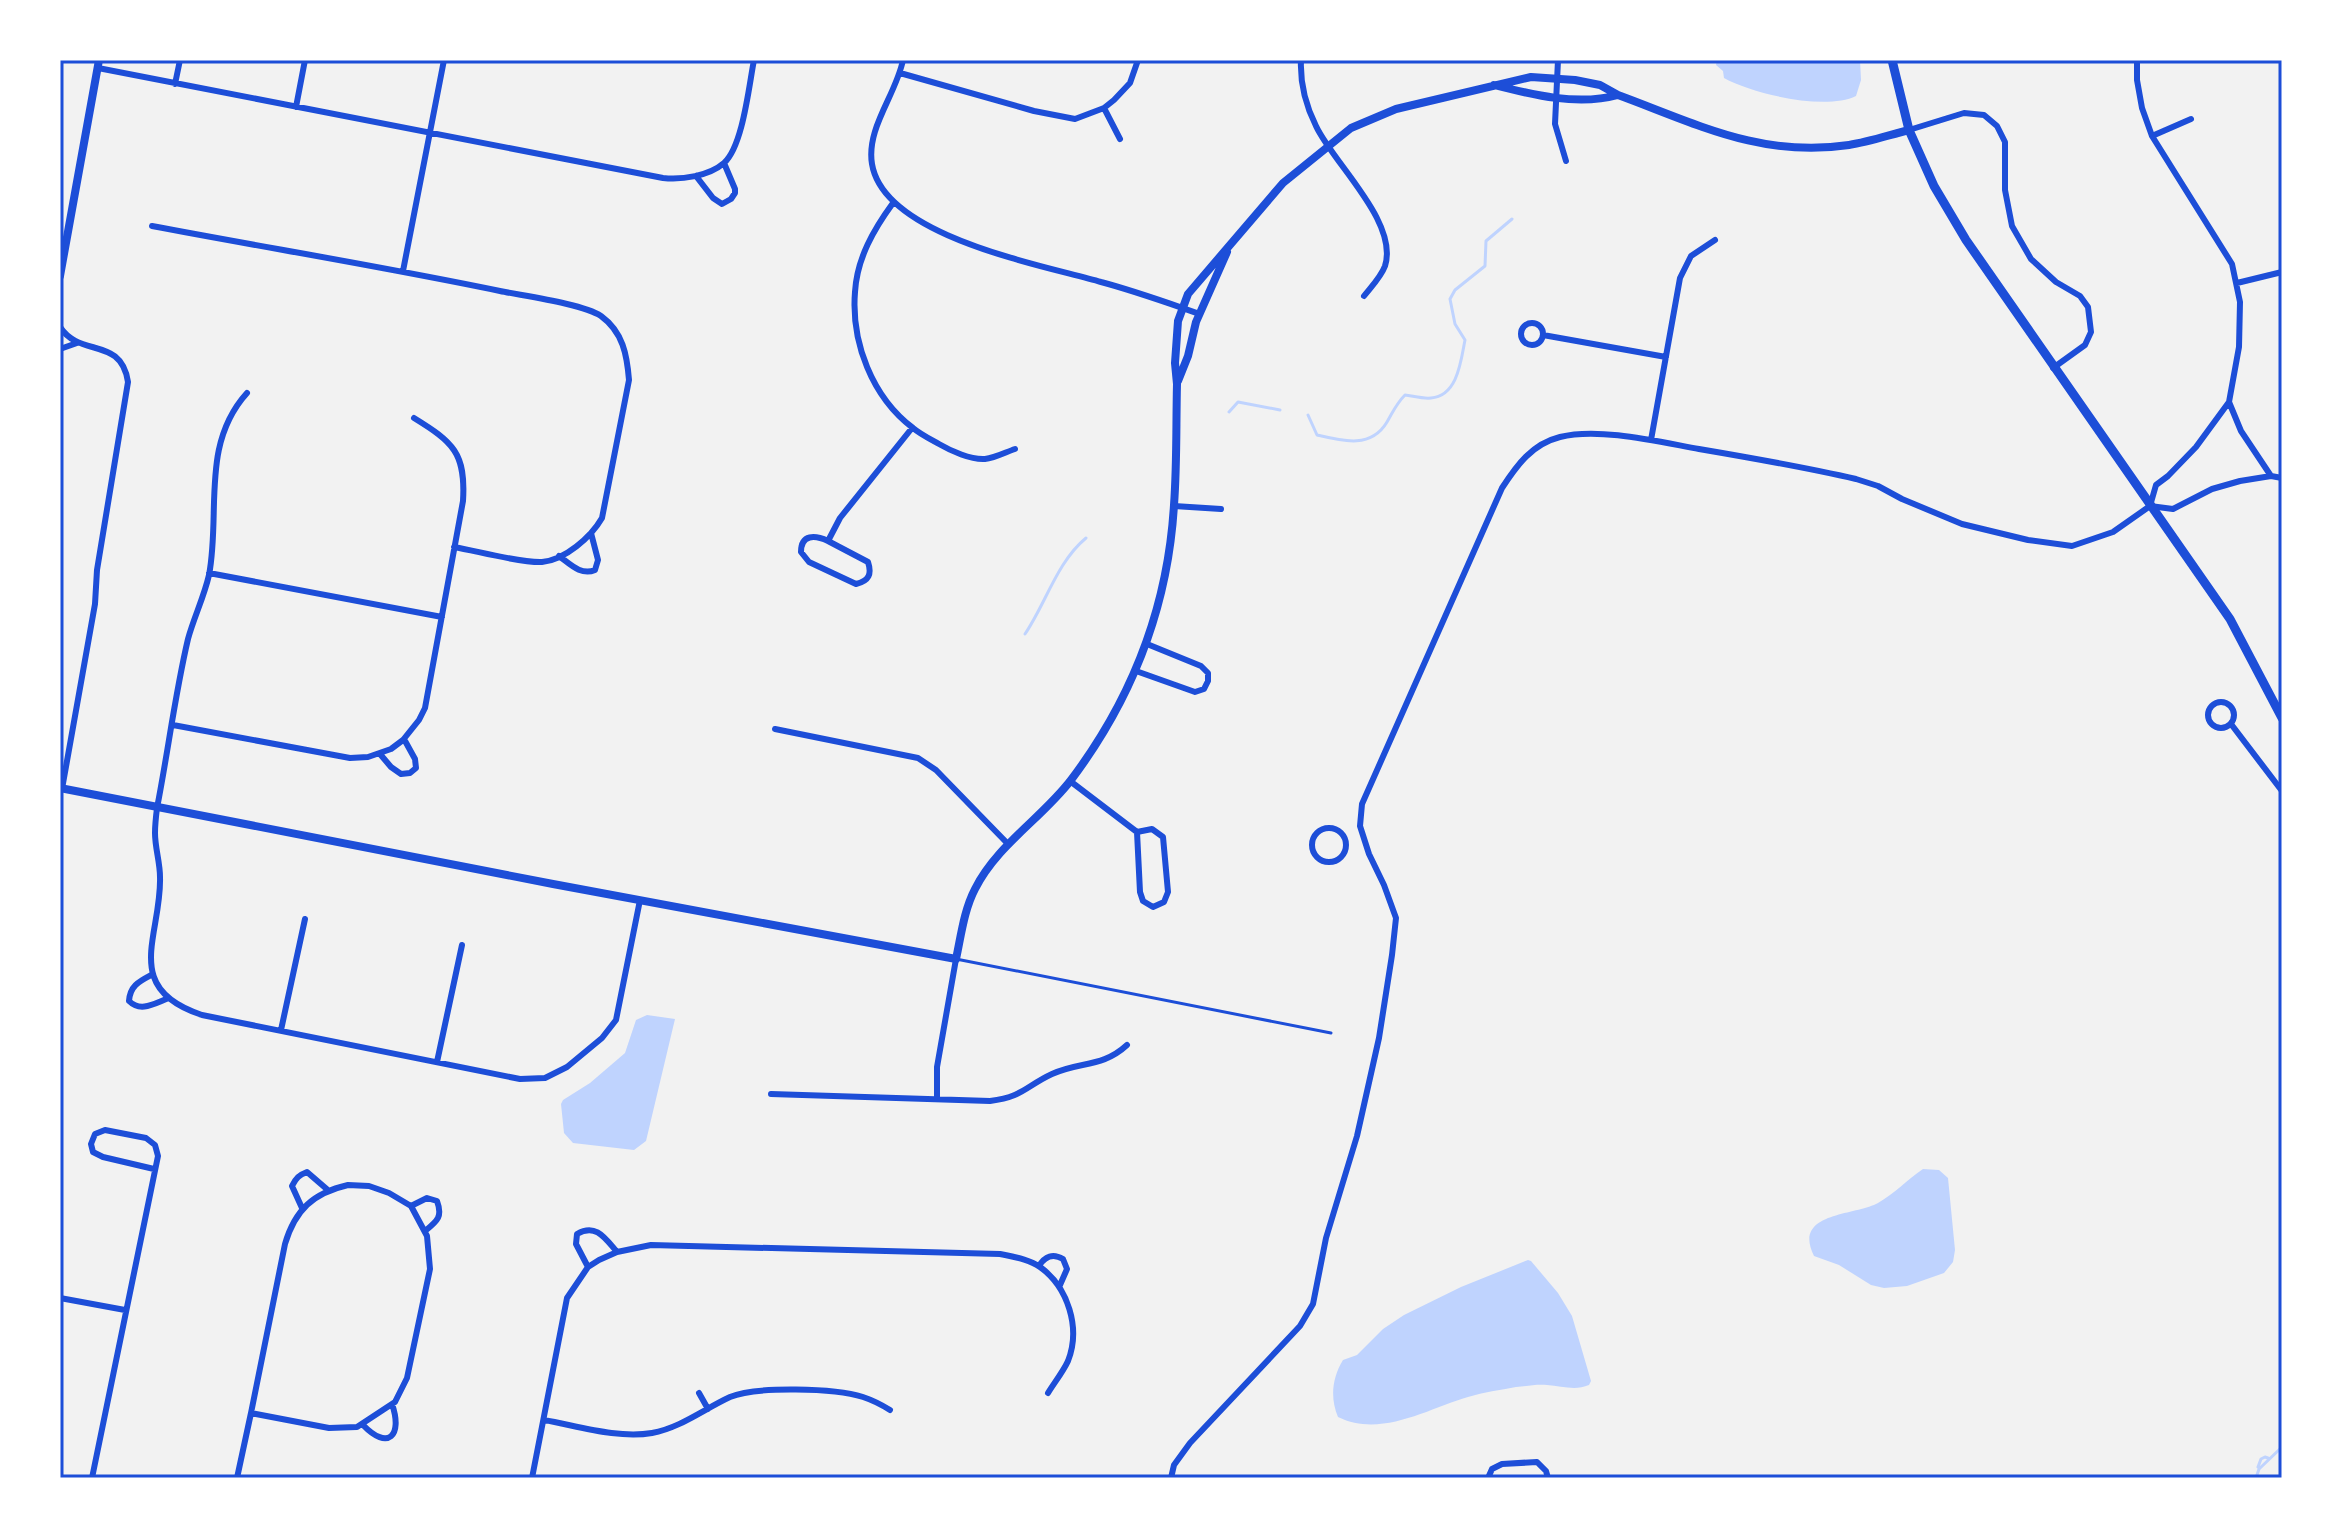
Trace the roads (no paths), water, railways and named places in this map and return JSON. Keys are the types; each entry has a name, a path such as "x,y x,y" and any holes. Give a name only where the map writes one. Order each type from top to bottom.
{"main road":[{"path":"1892,60 1909,130 1934,186 1966,240 2230,619 2282,718"}],"street":[{"path":"175,84 180,60"},
{"path":"296,107 305,60"},
{"path":"403,271 444,60"},
{"path":"60,276 99,64 175,84 680,180 724,163 739,138 754,60"},
{"path":"903,60 873,135 871,151 872,166 893,203 952,236 1003,256 1100,281 1200,314"},
{"path":"900,73 1034,111 1075,119 1104,108 1130,83 1138,60"},
{"path":"1301,60 1302,81 1316,128 1369,203 1385,235 1385,266 1364,296"},
{"path":"1558,60 1555,124 1566,161"},
{"path":"1171,1478 1174,1465 1190,1443 1300,1326 1313,1304 1326,1238 1368,1093 1396,918 1360,826 1362,804 1502,488 1520,461 1531,450 1557,438 1582,433 1651,440 1856,479 1962,524 2043,542 2072,546 2113,532 2150,506 2156,485 2196,447 2229,402 2239,347 2240,302 2232,264 2152,136 2142,108 2137,60"},
{"path":"937,1098 937,1067 956,959 974,890 1008,844 1070,781 1111,720 1147,644 1166,567 1174,506 1175,363 1182,308 1188,294 1208,269 1283,183 1351,128 1396,109 1531,77 1600,85 1618,95 1712,131 1750,143 1791,149 1853,145 1964,113 1984,115 1997,126 2005,142 2005,190 2012,226 2031,259 2056,282 2080,296 2088,307 2091,332 2085,345 2053,368"},
{"path":"1494,85 1555,97 1601,99 1618,95"},
{"path":"1104,108 1120,139"},
{"path":"2152,136 2191,119"},
{"path":"696,176 713,198 722,204 727,202 735,189 724,163"},
{"path":"893,203 864,251 854,294 855,332 869,372 882,395 912,428 947,449 985,459 1015,449"},
{"path":"152,226 403,271 599,315 621,339 629,380 602,518 591,533 559,556 543,562 454,547"},
{"path":"1651,440 1680,278 1691,256 1715,240"},
{"path":"1177,384 1200,314 1229,248"},
{"path":"2237,283 2282,272"},
{"path":"60,327 77,343 103,349 116,356 126,370 127,391 97,570 95,604 61,788 956,959"},
{"path":"1543,335 1666,357"},
{"path":"60,349 77,343"},
{"path":"247,393 233,408 218,454 209,573 188,640 157,808 155,834 161,879 151,943 153,974 161,991 202,1015 520,1079 545,1078 567,1067 602,1038 616,1020 640,900"},
{"path":"2229,402 2247,442 2271,476"},
{"path":"173,725 350,758 380,754 391,749 404,739 419,720 425,708 464,484 461,463 443,436 414,418"},
{"path":"828,541 840,518 912,428"},
{"path":"2150,506 2173,509 2212,489 2240,481 2271,476 2282,478"},
{"path":"1174,506 1221,509"},
{"path":"559,556 580,571 588,573 595,570 598,560 591,533"},
{"path":"817,536 828,541 868,562 870,569 867,579 856,584 804,558 801,545 805,539 817,536"},
{"path":"209,573 442,617"},
{"path":"1136,671 1195,692 1204,689 1208,681 1208,673 1201,666 1147,644"},
{"path":"2217,703 2230,706 2234,714 2231,724 2222,729 2213,727 2208,716 2210,708 2217,703"},
{"path":"2231,724 2282,789"},
{"path":"775,729 918,758 936,770 1008,844"},
{"path":"380,754 401,774 410,773 416,768 415,759 404,739"},
{"path":"1070,781 1137,832 1152,829 1163,837 1168,892 1164,902 1153,907 1143,901 1140,892 1137,832"},
{"path":"1323,829 1334,829 1345,841 1345,852 1332,862 1317,858 1312,848 1314,837 1323,829"},
{"path":"1345,841 1364,838"},
{"path":"281,1030 305,919"},
{"path":"437,1062 462,945"},
{"path":"153,974 129,991 129,1001 139,1007 169,998"},
{"path":"771,1094 990,1101 1023,1092 1053,1074 1107,1060 1127,1045"},
{"path":"92,1478 158,1156 155,1145 146,1138 105,1130 95,1134 91,1144 93,1152 154,1169"},
{"path":"302,1208 292,1186 297,1177 307,1172 329,1191"},
{"path":"237,1478 285,1244 290,1227 302,1208 329,1191 348,1185 369,1186 411,1206 425,1231 430,1249 430,1269 407,1378 392,1404 363,1425 342,1429 251,1413"},
{"path":"411,1206 427,1198 437,1201 438,1222 425,1231"},
{"path":"588,1267 576,1244 577,1234 585,1229 595,1229 617,1252"},
{"path":"532,1478 567,1298 588,1267 617,1252 651,1245 1000,1254 1026,1260 1039,1266 1060,1285 1071,1311 1072,1334 1068,1360 1048,1393"},
{"path":"1039,1266 1043,1258 1049,1256 1063,1259 1067,1269 1060,1285"},
{"path":"60,1298 125,1310"},
{"path":"544,1420 628,1435 654,1433 686,1421 732,1396 759,1390 841,1392 864,1397 890,1410"},
{"path":"699,1393 708,1409"},
{"path":"363,1425 375,1437 391,1437 397,1425 392,1404"},
{"path":"1488,1478 1492,1469 1502,1464 1537,1462 1548,1478"}],"lane":[{"path":"956,959 1331,1033"}],"water":[{"path":"1717,60 1860,60 1861,80 1856,96 1843,100 1789,99 1752,90 1724,78 1723,71 1716,65"},
{"path":"647,1015 675,1019 646,1141 634,1150 573,1143 564,1133 563,1100 590,1083 625,1053 636,1020"},
{"path":"1923,1169 1939,1170 1948,1178 1955,1250 1953,1262 1944,1273 1907,1286 1884,1288 1871,1285 1839,1265 1814,1256 1809,1242 1811,1231 1818,1223 1878,1203"},
{"path":"1528,1260 1558,1293 1572,1316 1591,1381 1589,1385 1574,1388 1536,1385 1492,1391 1387,1423 1354,1423 1338,1417 1333,1388 1343,1360 1357,1355 1383,1329 1404,1315 1461,1287"}],"waterway":[{"path":"1308,415 1317,435 1346,441 1364,440 1380,431 1405,395 1431,398 1447,391 1457,376 1465,340 1455,324 1450,299 1455,290 1485,266 1486,241 1512,219"},
{"path":"1229,412 1238,402 1280,410"},
{"path":"1025,634 1059,571 1086,538"},
{"path":"2256,1478 2259,1469 2282,1447"},
{"path":"2258,1467 2261,1459 2268,1458"}]}
